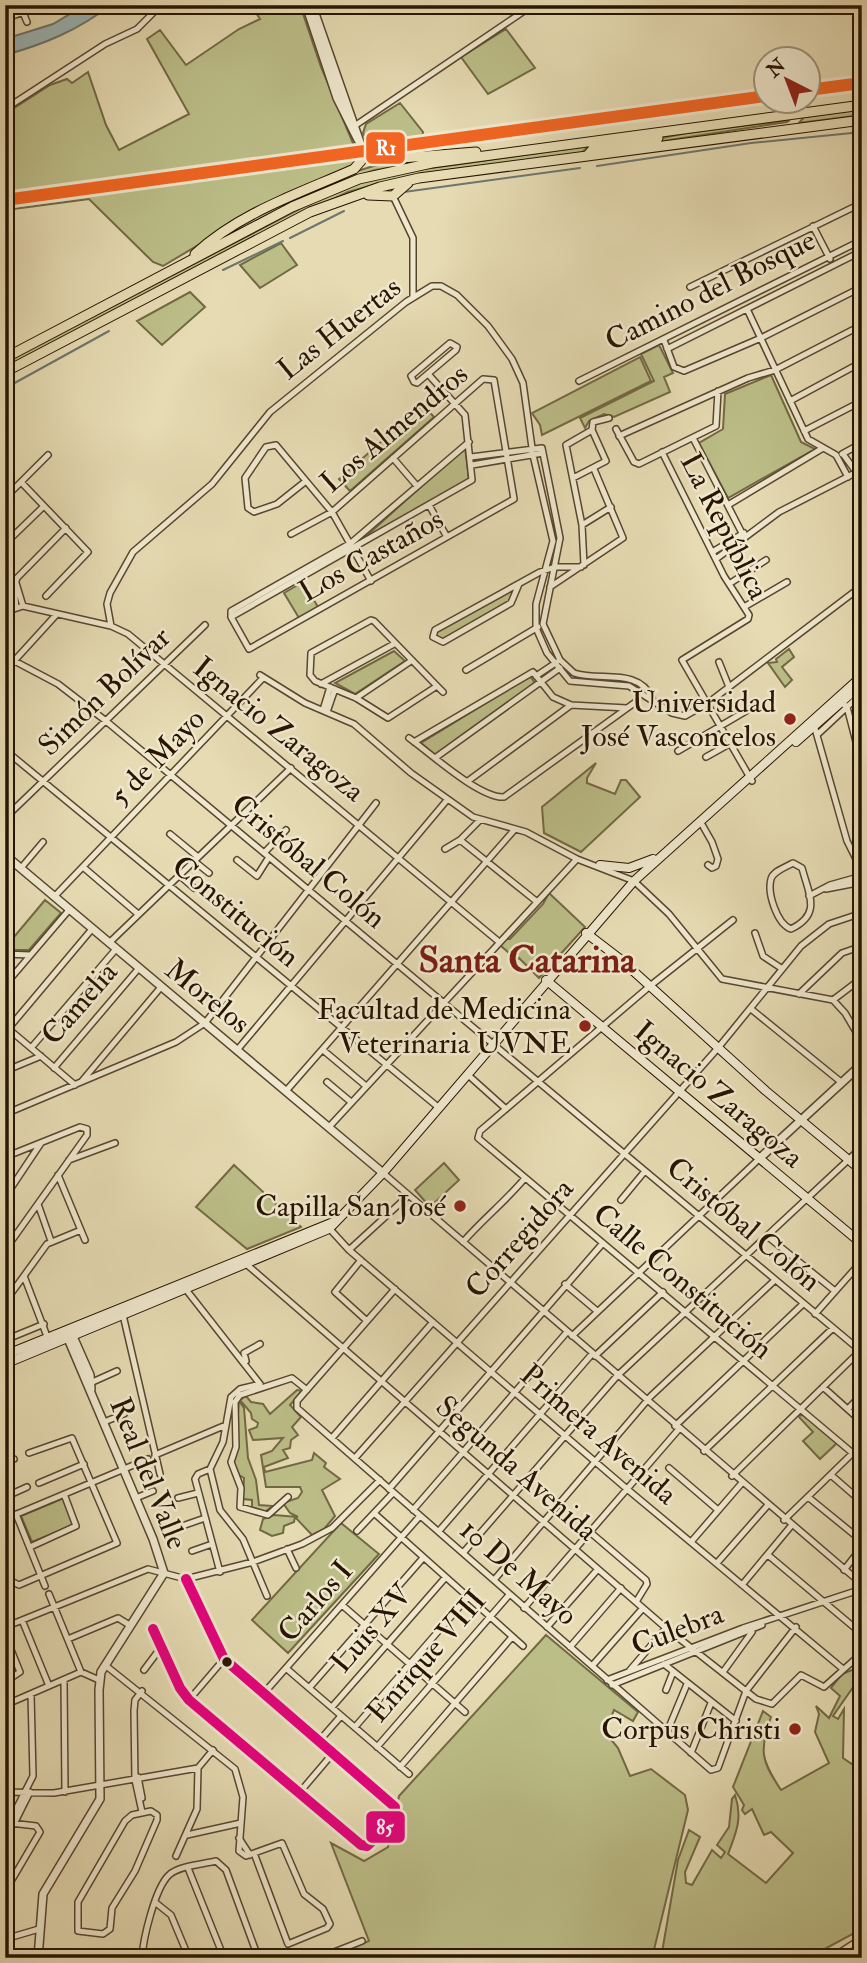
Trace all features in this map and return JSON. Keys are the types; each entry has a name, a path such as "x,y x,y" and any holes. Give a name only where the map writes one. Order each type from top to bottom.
{"main road":[{"path":"822,111 862,105"},
{"path":"5,358 188,261 342,184 396,169 785,116"},
{"path":"721,138 788,126 797,121 799,116"},
{"path":"5,372 289,223 342,199 419,178 862,120"},
{"path":"587,156 594,148 650,140 700,127"},
{"path":"188,261 230,228 312,185 354,169 361,161 363,151 377,160 447,153 498,155"},
{"path":"342,199 379,194 393,196 403,186 419,178"},
{"path":"814,727 862,676"},
{"path":"635,882 751,779 844,705 862,684"},
{"path":"7,1360 45,1347 69,1333 331,1224 383,1172 586,933 635,882 701,823"},
{"path":"600,865 636,867 673,846"},
{"path":"586,933 862,1171"},
{"name":"Ignacio Zaragoza","path":"546,980 862,1244"},
{"path":"7,1360 20,1349 48,1337 123,1315 183,1286"}],"street":[{"path":"20,5 27,22"},
{"path":"5,109 94,51 137,29 161,5"},
{"path":"306,5 363,151"},
{"path":"312,5 318,31"},
{"path":"353,127 533,5"},
{"path":"5,19 23,12"},
{"path":"393,196 413,238 413,297"},
{"path":"690,287 862,202"},
{"path":"813,226 833,265"},
{"name":"Camino del Bosque","path":"579,381 862,240"},
{"name":"Camino del Bosque","path":"667,349 862,251"},
{"name":"Las Huertas","path":"111,626 107,604 110,593 133,552 212,484 270,412 413,297 432,286 448,288 501,342 523,383 533,455 552,534 552,567 543,624"},
{"path":"664,340 678,371 761,338 862,286"},
{"path":"747,309 804,431 811,442 836,455 848,477"},
{"path":"619,436 718,391 775,370 862,325"},
{"path":"454,343 456,351 429,374 417,383 411,379 435,355 454,343"},
{"path":"790,401 862,362"},
{"path":"353,545 472,480 465,415 429,374"},
{"name":"Los Almendros","path":"291,534 332,512 483,379 494,380 514,499"},
{"path":"616,429 636,464 716,426 718,391"},
{"path":"804,431 862,401"},
{"path":"573,478 594,469 607,459 592,430 593,422 609,418"},
{"path":"582,566 582,525 566,449 568,442 592,430"},
{"path":"693,438 743,536"},
{"path":"353,545 469,442"},
{"path":"836,455 862,443"},
{"path":"306,481 263,510 254,512 248,508 245,478 270,444 280,448 332,512 371,581"},
{"path":"471,457 532,447 542,450"},
{"path":"728,505 823,448"},
{"path":"472,465 533,455 542,450"},
{"name":"Las Huertas","path":"536,628 537,604 560,538 542,450"},
{"name":"La República","path":"662,452 748,619 681,660 751,779"},
{"path":"843,454 862,480"},
{"path":"5,498 48,455"},
{"path":"393,458 417,486"},
{"path":"550,587 624,538 594,469"},
{"path":"713,551 743,536 790,505 855,473"},
{"path":"21,482 88,552 46,596"},
{"name":"Los Castaños","path":"353,545 230,615 249,649 514,499"},
{"path":"429,505 447,537"},
{"path":"9,540 44,506"},
{"path":"582,525 611,507"},
{"path":"5,612 20,607 16,583 66,528"},
{"path":"716,559 743,536"},
{"path":"729,584 766,560"},
{"path":"519,584 511,603 443,642 433,637 435,630 519,584 552,567 582,566"},
{"path":"744,607 787,582"},
{"path":"536,628 559,664 579,675 632,679 649,691 652,698 678,716 691,714 708,704 862,586"},
{"name":"Ignacio Zaragoza","path":"20,607 111,626 128,634 498,941"},
{"path":"5,671 56,615"},
{"path":"437,686 388,718 356,698 321,684 310,675 312,650 371,620 394,644 411,661 437,686 443,692"},
{"path":"466,670 543,624 559,664"},
{"name":"Simón Bolívar","path":"5,818 205,625"},
{"path":"321,684 394,644"},
{"name":"Cristóbal Colón","path":"5,656 58,684 106,720 861,1351"},
{"path":"356,698 411,661"},
{"path":"719,662 729,687"},
{"path":"536,676 559,664"},
{"path":"435,758 541,683 559,664"},
{"path":"628,708 571,705 553,697 531,673 412,740 468,781 496,797 504,797 628,708 637,701"},
{"name":"5 de Mayo","path":"54,897 228,717 262,677 325,711"},
{"path":"333,688 325,711 354,724 447,800 480,820 515,829 577,859 600,865 635,882 669,914 722,979 833,1000 845,1013 862,1042"},
{"path":"862,693 844,705 861,751 862,765"},
{"path":"468,781 571,705"},
{"path":"678,751 751,708"},
{"path":"814,727 847,841 862,871"},
{"path":"706,757 731,743"},
{"name":"Constitución","path":"5,750 438,1107"},
{"path":"109,943 291,768"},
{"path":"238,1049 447,800"},
{"path":"5,1114 185,1038 205,1023 376,803"},
{"path":"445,849 460,840 480,820"},
{"path":"701,823 718,859 716,866 712,868 708,865"},
{"path":"286,1091 515,829"},
{"name":"Constitución","path":"237,860 257,876 267,855 286,830"},
{"path":"170,834 208,873"},
{"path":"460,840 536,901"},
{"path":"21,868 43,842"},
{"name":"Morelos","path":"5,855 383,1172"},
{"path":"329,1127 498,941 577,859"},
{"path":"797,863 802,868 809,896 812,907 810,914 794,928 787,928 774,904 772,876 797,863"},
{"path":"83,867 138,914"},
{"path":"179,875 194,888"},
{"path":"809,896 862,876"},
{"path":"826,889 862,882"},
{"path":"5,985 69,910"},
{"name":"Corregidora","path":"355,1458 718,1048 770,988 781,968 801,946 829,924 862,913"},
{"path":"467,1073 506,1109 695,948 733,920"},
{"path":"78,1084 54,1068 7,1027 92,929"},
{"path":"755,933 763,956 781,968"},
{"path":"799,994 842,953 862,946"},
{"path":"31,1048 116,949"},
{"path":"5,954 30,955"},
{"name":"Camelia","path":"54,1068 139,968"},
{"path":"833,1000 862,978"},
{"path":"78,1084 161,987"},
{"path":"751,1009 841,1082"},
{"path":"323,1050 366,1086"},
{"path":"7,1068 41,1056"},
{"path":"413,1510 515,1392 570,1334 862,1063"},
{"path":"327,1082 351,1102"},
{"name":"Calle Constitución","path":"506,1109 478,1134 483,1144 685,1310 862,1461"},
{"path":"5,1157 80,1127 87,1129 87,1135 5,1250"},
{"path":"7,1193 41,1143"},
{"path":"69,1160 115,1143"},
{"path":"463,1553 617,1376 862,1147"},
{"path":"621,1200 645,1171"},
{"path":"383,1172 862,1586"},
{"path":"58,1175 85,1240"},
{"path":"463,1242 484,1218 504,1203 524,1178"},
{"path":"349,1250 408,1196"},
{"path":"38,1204 51,1241"},
{"name":"Primera Avenida","path":"331,1224 349,1250 627,1489 844,1669"},
{"path":"5,1302 51,1241 81,1230"},
{"path":"767,1236 835,1291"},
{"path":"357,1531 439,1430 603,1243"},
{"path":"361,1260 335,1293 367,1321"},
{"name":"Segunda Avenida","path":"242,1261 666,1628 746,1691 769,1704 801,1675 822,1688 844,1669"},
{"path":"815,1314 862,1261"},
{"path":"24,1276 48,1337 45,1347"},
{"path":"494,1580 648,1402 775,1280"},
{"path":"565,1284 597,1311"},
{"path":"183,1286 261,1387"},
{"path":"288,1497 265,1516 242,1509 239,1504 241,1488 231,1462 236,1447 235,1402 240,1395 286,1379 296,1380 307,1390 395,1289"},
{"path":"439,1531 540,1413 594,1355 663,1292"},
{"path":"524,1608 677,1427 803,1304"},
{"path":"123,1315 160,1474"},
{"path":"332,1438 433,1322"},
{"path":"5,1340 44,1324"},
{"name":"Cristóbal Colón","path":"704,1451 833,1328"},
{"name":"Real del Valle","path":"38,1958 43,1894 98,1803 102,1785 99,1680 164,1573 69,1333"},
{"path":"260,1344 243,1355 261,1387"},
{"path":"732,1476 861,1351"},
{"path":"90,1385 117,1371"},
{"path":"261,1387 234,1394 228,1402 223,1442 210,1469 220,1510 243,1539 267,1596"},
{"path":"823,1387 862,1422"},
{"name":"10 De Mayo","path":"307,1390 296,1405 509,1595 715,1771 736,1721"},
{"path":"848,1409 862,1394"},
{"path":"104,1422 124,1414"},
{"path":"155,1455 226,1425"},
{"path":"5,1568 13,1584 41,1576 117,1543 84,1464 69,1437 29,1453"},
{"path":"785,1520 862,1444"},
{"path":"5,1462 14,1459"},
{"path":"5,1519 148,1459"},
{"path":"39,1483 84,1464"},
{"path":"669,1468 718,1510"},
{"path":"210,1469 196,1475 198,1493 220,1572"},
{"path":"831,1475 862,1502"},
{"path":"5,1627 148,1569 186,1579 220,1572 287,1549 332,1528 380,1480"},
{"path":"691,1542 741,1484"},
{"path":"5,1497 27,1487"},
{"path":"136,1498 153,1491"},
{"path":"178,1498 198,1493"},
{"path":"30,1547 76,1526 64,1494"},
{"path":"808,1497 862,1541"},
{"path":"717,1563 767,1506"},
{"path":"374,1513 523,1646"},
{"path":"16,1514 45,1586"},
{"name":"Carlos I","path":"264,1693 420,1516"},
{"path":"182,1525 205,1518"},
{"path":"742,1584 791,1526"},
{"path":"590,1532 646,1580 647,1584 636,1602"},
{"path":"192,1551 212,1545"},
{"path":"844,1570 862,1547"},
{"path":"287,1549 296,1568"},
{"path":"768,1555 862,1634"},
{"path":"309,1688 423,1558"},
{"path":"547,1627 598,1569"},
{"name":"Luis XV","path":"332,1707 445,1578"},
{"path":"153,1629 180,1688 189,1700 364,1846 382,1831 396,1812 392,1804 224,1659 186,1579"},
{"name":"Culebra","path":"610,1683 628,1672 862,1586"},
{"path":"570,1647 621,1588"},
{"path":"49,1594 81,1672 99,1680"},
{"name":"Enrique VIII","path":"377,1747 509,1595"},
{"path":"355,1727 468,1597"},
{"path":"342,1605 465,1712"},
{"path":"592,1666 643,1608"},
{"path":"68,1639 118,1618 131,1626"},
{"path":"22,1620 49,1686"},
{"name":"Culebra","path":"610,1683 753,1631 760,1624"},
{"path":"664,1664 736,1721 746,1691 796,1627"},
{"path":"628,1672 666,1628"},
{"path":"723,1672 753,1631"},
{"path":"5,1635 20,1674 5,1682"},
{"path":"400,1767 512,1637"},
{"path":"144,1670 162,1646"},
{"path":"844,1669 862,1653"},
{"path":"189,1700 224,1659"},
{"path":"106,1665 229,1761 237,1773 243,1797 239,1838 241,1849 252,1854 288,1944 327,1928 330,1924 323,1909 304,1894 284,1845 279,1843 252,1854"},
{"path":"286,1669 409,1774"},
{"path":"5,1705 81,1672"},
{"path":"666,1690 673,1672"},
{"path":"64,1679 65,1792"},
{"path":"667,1732 687,1684"},
{"path":"142,1691 134,1705 137,1778 143,1812"},
{"path":"5,1831 13,1824 29,1792 34,1771 31,1694"},
{"path":"691,1753 711,1703"},
{"path":"320,1740 341,1716"},
{"path":"176,1856 187,1835 198,1802 198,1768 213,1749"},
{"path":"300,1792 334,1752"},
{"path":"5,1792 65,1792 198,1768"},
{"path":"143,1812 156,1813 157,1820 135,1871 112,1908 110,1929 103,1934 78,1931 75,1927 78,1902 128,1818 143,1812"},
{"path":"187,1835 241,1823"},
{"path":"5,1904 10,1883 40,1832 36,1826 13,1824"},
{"path":"142,1958 144,1933 169,1874 216,1861 224,1866 258,1956 255,1958"},
{"path":"188,1868 224,1958"},
{"path":"156,1903 169,1911 188,1958"},
{"path":"5,1939 39,1930"},
{"path":"831,1958 862,1938"},
{"path":"319,1958 362,1941"}],"green space":[{"path":"251,5 300,5 321,67 355,148 5,196 5,114 50,85 67,79 72,83 88,72 106,125 119,150 189,114 147,39 160,30 186,65 239,29 260,19"},
{"path":"506,29 535,68 488,94 461,57"},
{"path":"400,103 423,132 422,138 369,146 363,133 366,124"},
{"path":"862,109 862,115 799,123 804,117"},
{"path":"790,120 787,122 592,152 687,133"},
{"path":"589,146 580,154 385,182 348,192 281,224 5,369 5,362 334,191 389,174"},
{"path":"453,157 375,170 325,186 210,244 286,200 326,182 377,165"},
{"path":"357,158 353,166 284,194 163,266 153,262 89,199 5,210 5,205"},
{"path":"281,243 297,265 260,288 240,265"},
{"path":"190,292 205,307 162,345 137,321"},
{"path":"659,345 673,373 664,377 670,392 614,417 604,414 589,421 585,428 580,418 654,381 641,354"},
{"path":"640,357 651,381 542,435 540,425 532,413"},
{"path":"771,375 801,442 815,449 728,498 699,443 723,429 725,394"},
{"path":"423,405 434,417 350,491 339,479"},
{"path":"465,447 469,480 363,539"},
{"path":"303,582 318,607 299,618 284,593"},
{"path":"514,589 513,600 441,641 434,634"},
{"path":"789,649 794,657 782,667 792,680 785,687 768,663 777,662 776,659"},
{"path":"394,651 405,661 355,694 335,683"},
{"path":"530,676 535,683 435,755 421,743"},
{"path":"596,763 587,783 615,794 621,780 626,780 640,797 581,852 544,833 542,807"},
{"path":"549,893 585,927 539,978 519,958 517,960 500,945 504,939 510,939 543,904"},
{"path":"45,900 61,913 29,950 5,950 5,940 9,943"},
{"path":"444,1163 459,1180 430,1207 415,1190"},
{"path":"234,1165 301,1227 247,1249 196,1207"},
{"path":"297,1390 302,1391 290,1405 301,1417 292,1427 298,1435 291,1440 290,1448 283,1450 288,1458 264,1467 265,1472 312,1460 314,1453 326,1463 324,1467 340,1479 322,1490 335,1516 324,1529 312,1535 295,1517 294,1522 284,1526 283,1533 272,1536 260,1530 263,1519 274,1515 298,1517 290,1513 283,1503 298,1498 302,1492 300,1487 266,1487 261,1455 272,1451 283,1438 253,1440 249,1430 257,1427 258,1423 252,1419 251,1413 240,1400 246,1396 251,1402 263,1404 270,1414"},
{"path":"239,1401 244,1408 248,1458 256,1480 259,1505 273,1506 263,1513 252,1507 252,1500 243,1499 244,1478 239,1475 234,1463"},
{"path":"803,1415 837,1443 820,1459 803,1441 813,1432 798,1416"},
{"path":"64,1498 74,1525 32,1542 21,1516"},
{"path":"341,1523 379,1554 288,1653 252,1620"},
{"path":"546,1635 638,1712 633,1721 614,1710 605,1732 618,1748 630,1776 651,1769 685,1795 688,1810 652,1958 328,1958 369,1941 331,1843 364,1861 388,1847 399,1796"},
{"path":"852,1670 862,1676 862,1686 856,1683 833,1716 838,1719 844,1709 843,1758 862,1771 862,1929 808,1958 661,1958 678,1860 689,1830 700,1837 685,1872 686,1883 692,1885 712,1850 721,1858 725,1852 717,1845 729,1827 732,1799 735,1795 738,1818 728,1854 766,1883 793,1853 771,1832 764,1835 752,1809 745,1814 742,1810 744,1805 733,1787 763,1711 771,1717 764,1755 769,1771 781,1790 829,1763 815,1732 819,1714 816,1706 829,1718 840,1696 831,1688 842,1674"}],"water":[{"path":"85,5 111,5 61,35 5,55 5,39 53,24"}],"waterway":[{"path":"597,166 751,143 862,132"},
{"path":"404,192 580,168"},
{"path":"290,238 344,211"},
{"path":"223,270 283,241"},
{"path":"11,385 109,331"}],"transit line":[{"name":"R1","path":"822,88 862,83"},
{"name":"R1","path":"5,200 752,98"},
{"name":"85","path":"153,1629 180,1688 189,1700 361,1845 367,1846 389,1823 395,1807 224,1659 186,1579"}],"place":[{"name":"Universidad José Vasconcelos","path":"790,719"},
{"name":"Facultad de Medicina Veterinaria UVNE","path":"585,1026"},
{"name":"Capilla San José","path":"460,1206"},
{"name":"Corpus Christi","path":"795,1729"}],"district":[{"name":"Santa Catarina","path":"527,959"}]}
